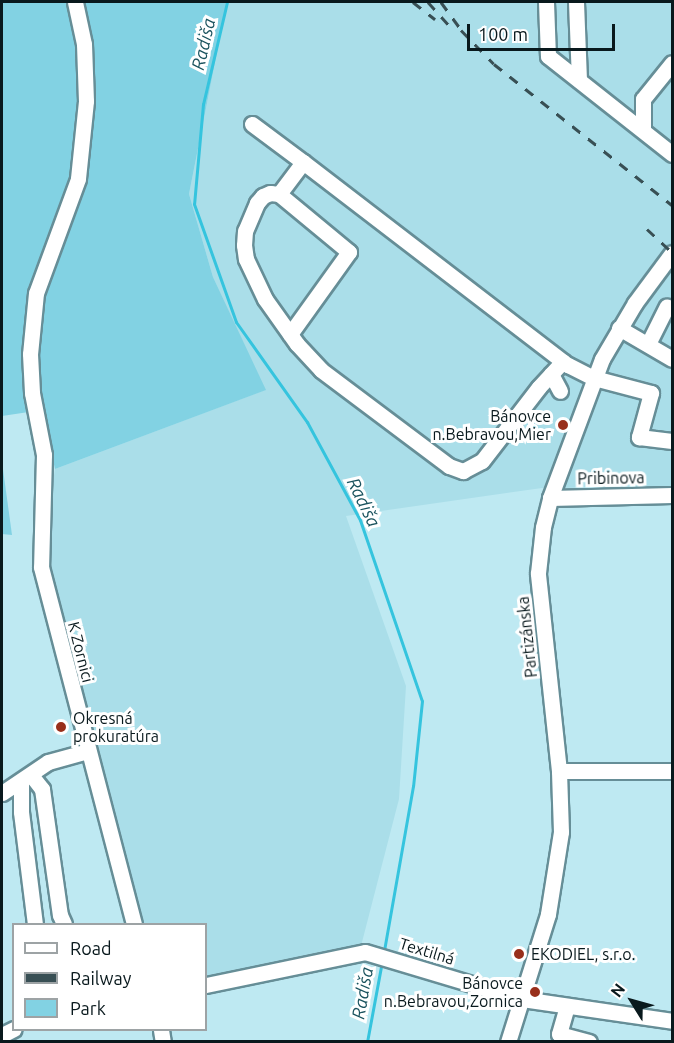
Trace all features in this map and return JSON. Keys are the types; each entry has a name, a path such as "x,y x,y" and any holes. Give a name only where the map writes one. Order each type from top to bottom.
{"street":[{"name":"K Zornici","path":"75,2 84,44 86,101 78,179 36,293 30,354 32,393 44,455 41,567 134,923"},
{"path":"546,2 548,56 672,153"},
{"path":"576,2 579,80"},
{"path":"643,130 643,99 672,63"},
{"path":"252,124 563,362 594,378 651,393 639,437 672,441"},
{"path":"279,194 303,162"},
{"path":"290,334 349,252 279,194 270,193 257,203 245,231 244,245 254,278 290,334 321,370 449,466 463,471 482,461 563,362"},
{"name":"Partizánska","path":"508,1041 549,914 561,832 559,771 538,573 550,498 594,378 619,328 672,253"},
{"path":"648,344 670,304"},
{"path":"670,304 672,324"},
{"path":"619,328 672,359"},
{"path":"551,374 560,391"},
{"name":"Pribinova","path":"550,498 672,495"},
{"path":"2,793 48,762 88,751"},
{"path":"559,771 672,771"},
{"path":"26,778 21,812 35,923"},
{"path":"26,778 42,789 60,915 64,923"},
{"path":"2,801 21,812"},
{"name":"Textilná","path":"207,985 365,952 400,960 522,999 672,1021"},
{"path":"567,1006 559,1034 589,1041"}],"shaded area":[{"path":"227,2 672,2 672,487 542,488 346,516 406,686 399,799 361,946 207,980 207,923 140,923 42,556 55,469 265,390 213,277 189,194"}],"green space":[{"path":"2,2 227,2 189,194 213,277 266,390 55,469 42,410 2,416"},
{"path":"2,462 12,535 2,534"}],"waterway":[{"name":"Radiša","path":"227,2 203,104 194,204 236,322 307,422 360,520 422,701 413,786 384,951"},
{"name":"Radiša","path":"367,1042 382,961"}],"railway":[{"path":"413,2 435,19"},
{"path":"428,2 452,29"},
{"path":"441,2 461,30 494,64 672,205"},
{"path":"647,229 672,252"}],"place":[{"name":"Bánovce n.Bebravou,Mier","path":"563,425"},
{"name":"Okresná prokuratúra","path":"61,727"},
{"name":"EKODIEL, s.r.o.","path":"519,954"},
{"name":"Bánovce n.Bebravou,Zornica","path":"535,992"}]}
